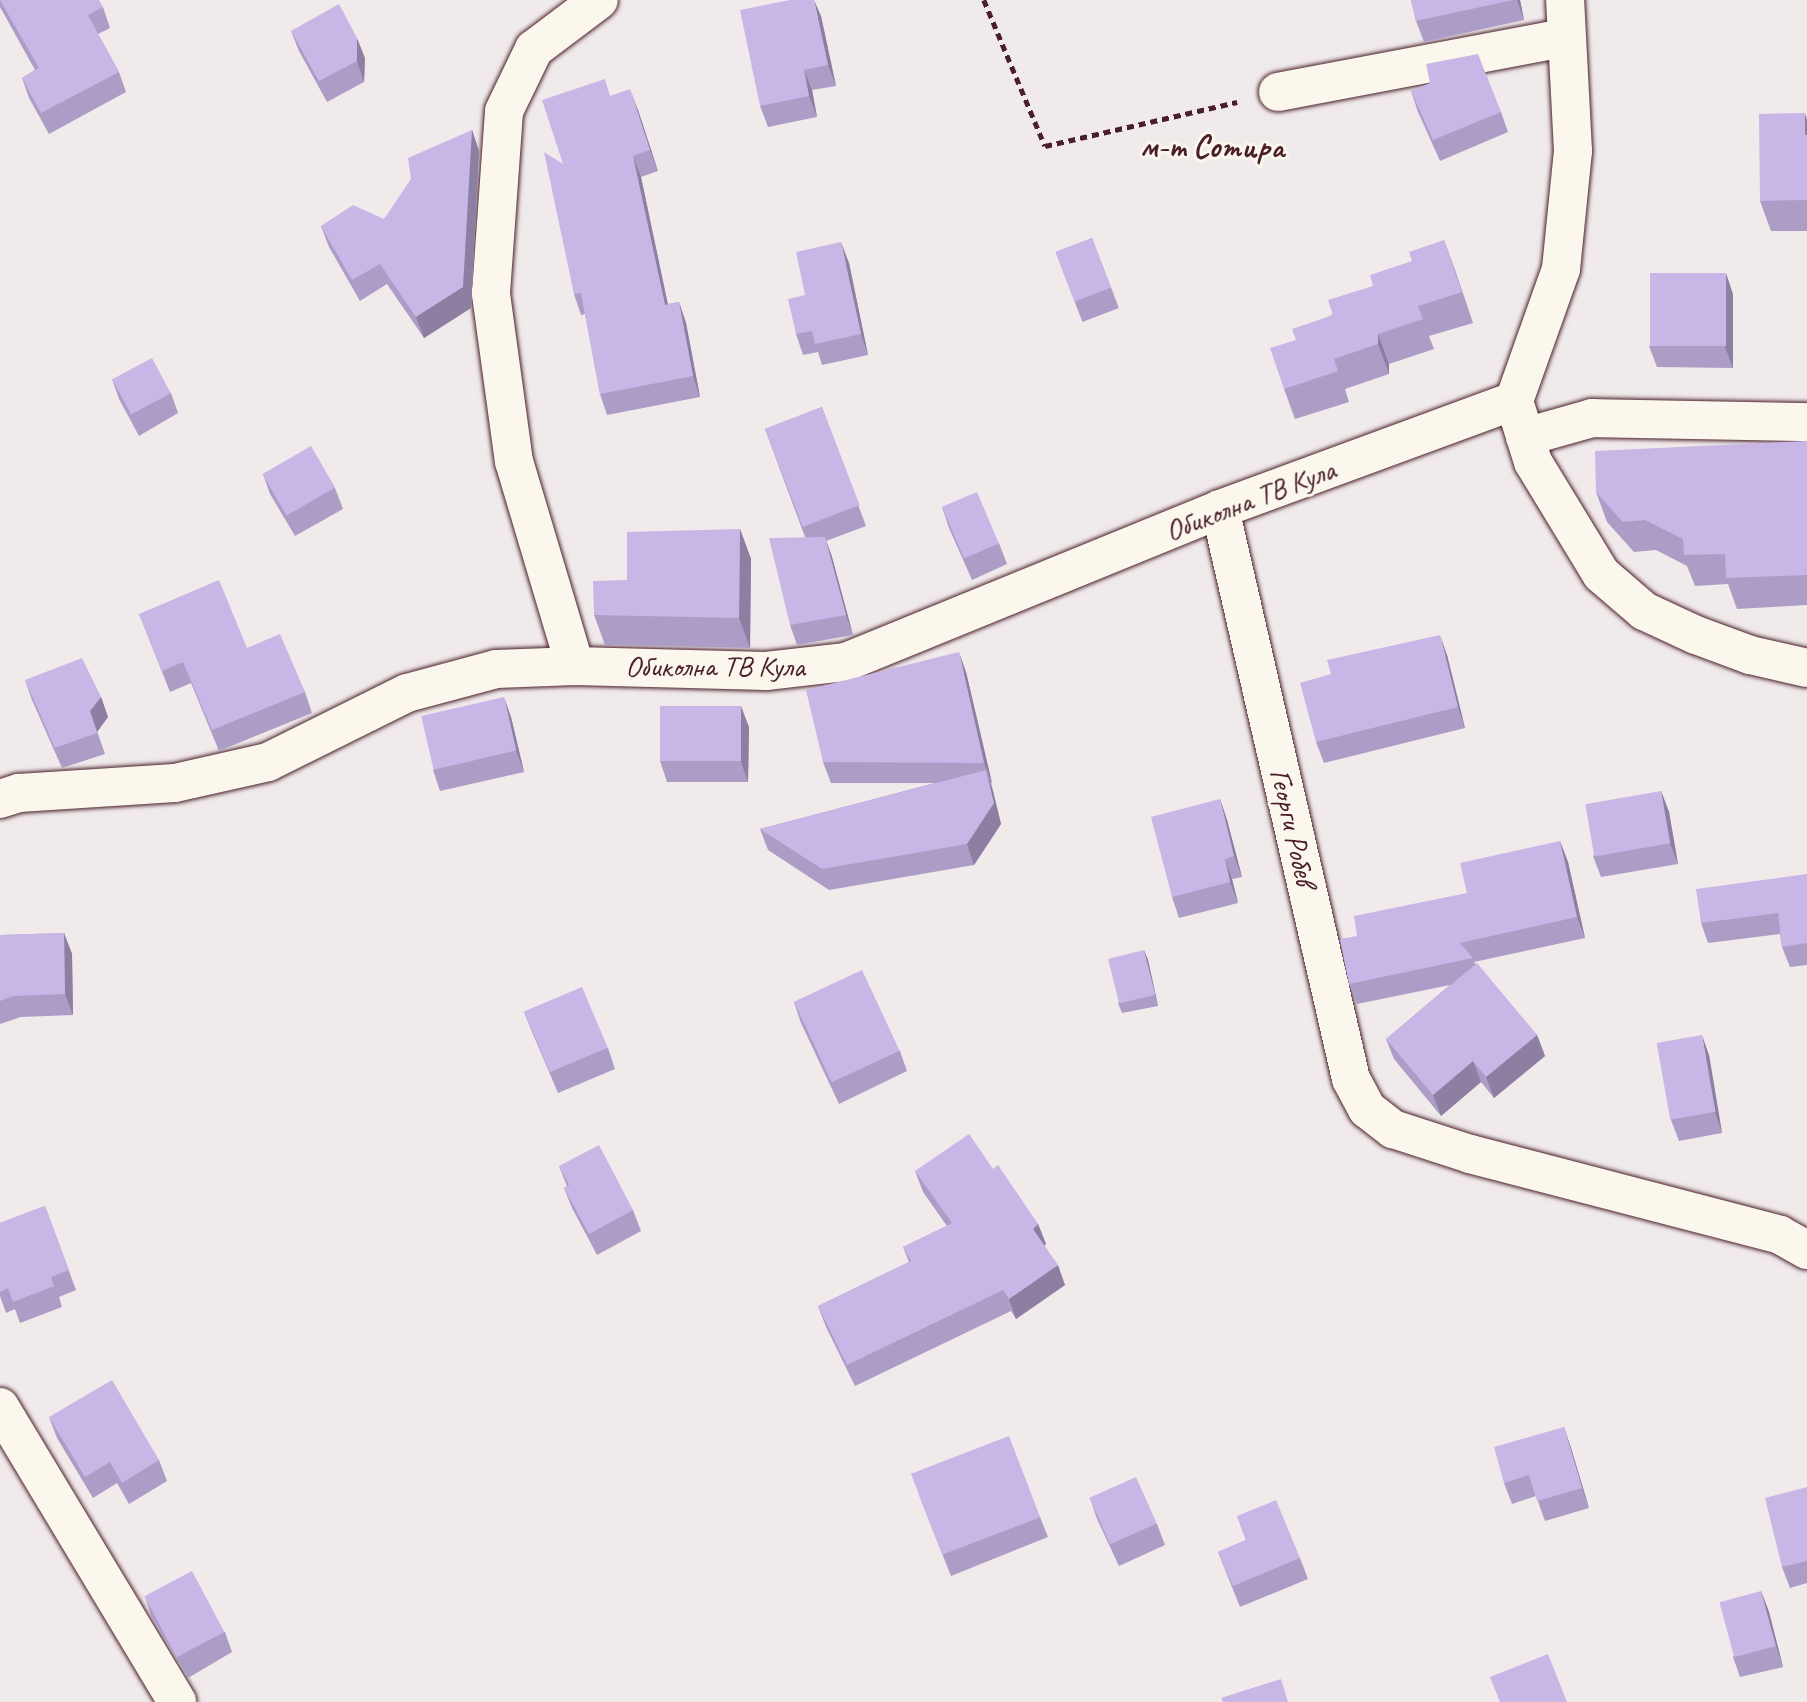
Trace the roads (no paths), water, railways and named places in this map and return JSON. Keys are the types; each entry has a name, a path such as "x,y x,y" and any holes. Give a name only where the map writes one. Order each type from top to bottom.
{"street":[{"path":"575,666 514,462 491,293 504,111 534,49 599,0"},
{"path":"1565,0 1564,38 1573,151 1561,269 1514,401 1533,462 1559,509 1601,574 1644,611 1750,655 1807,667"},
{"path":"1278,92 1564,38"},
{"name":"Обиколна ТВ Кула","path":"0,799 19,793 175,783 268,762 407,693 496,669 575,666 766,671 846,662 1220,509 1514,401"},
{"path":"1525,437 1592,418 1807,422"},
{"name":"Георги Робев","path":"1220,509 1351,1079 1367,1110 1393,1129 1780,1235 1807,1250"},
{"path":"0,1407 177,1702"}],"district":[{"name":"м-т Сотира","path":"1212,147"}]}
